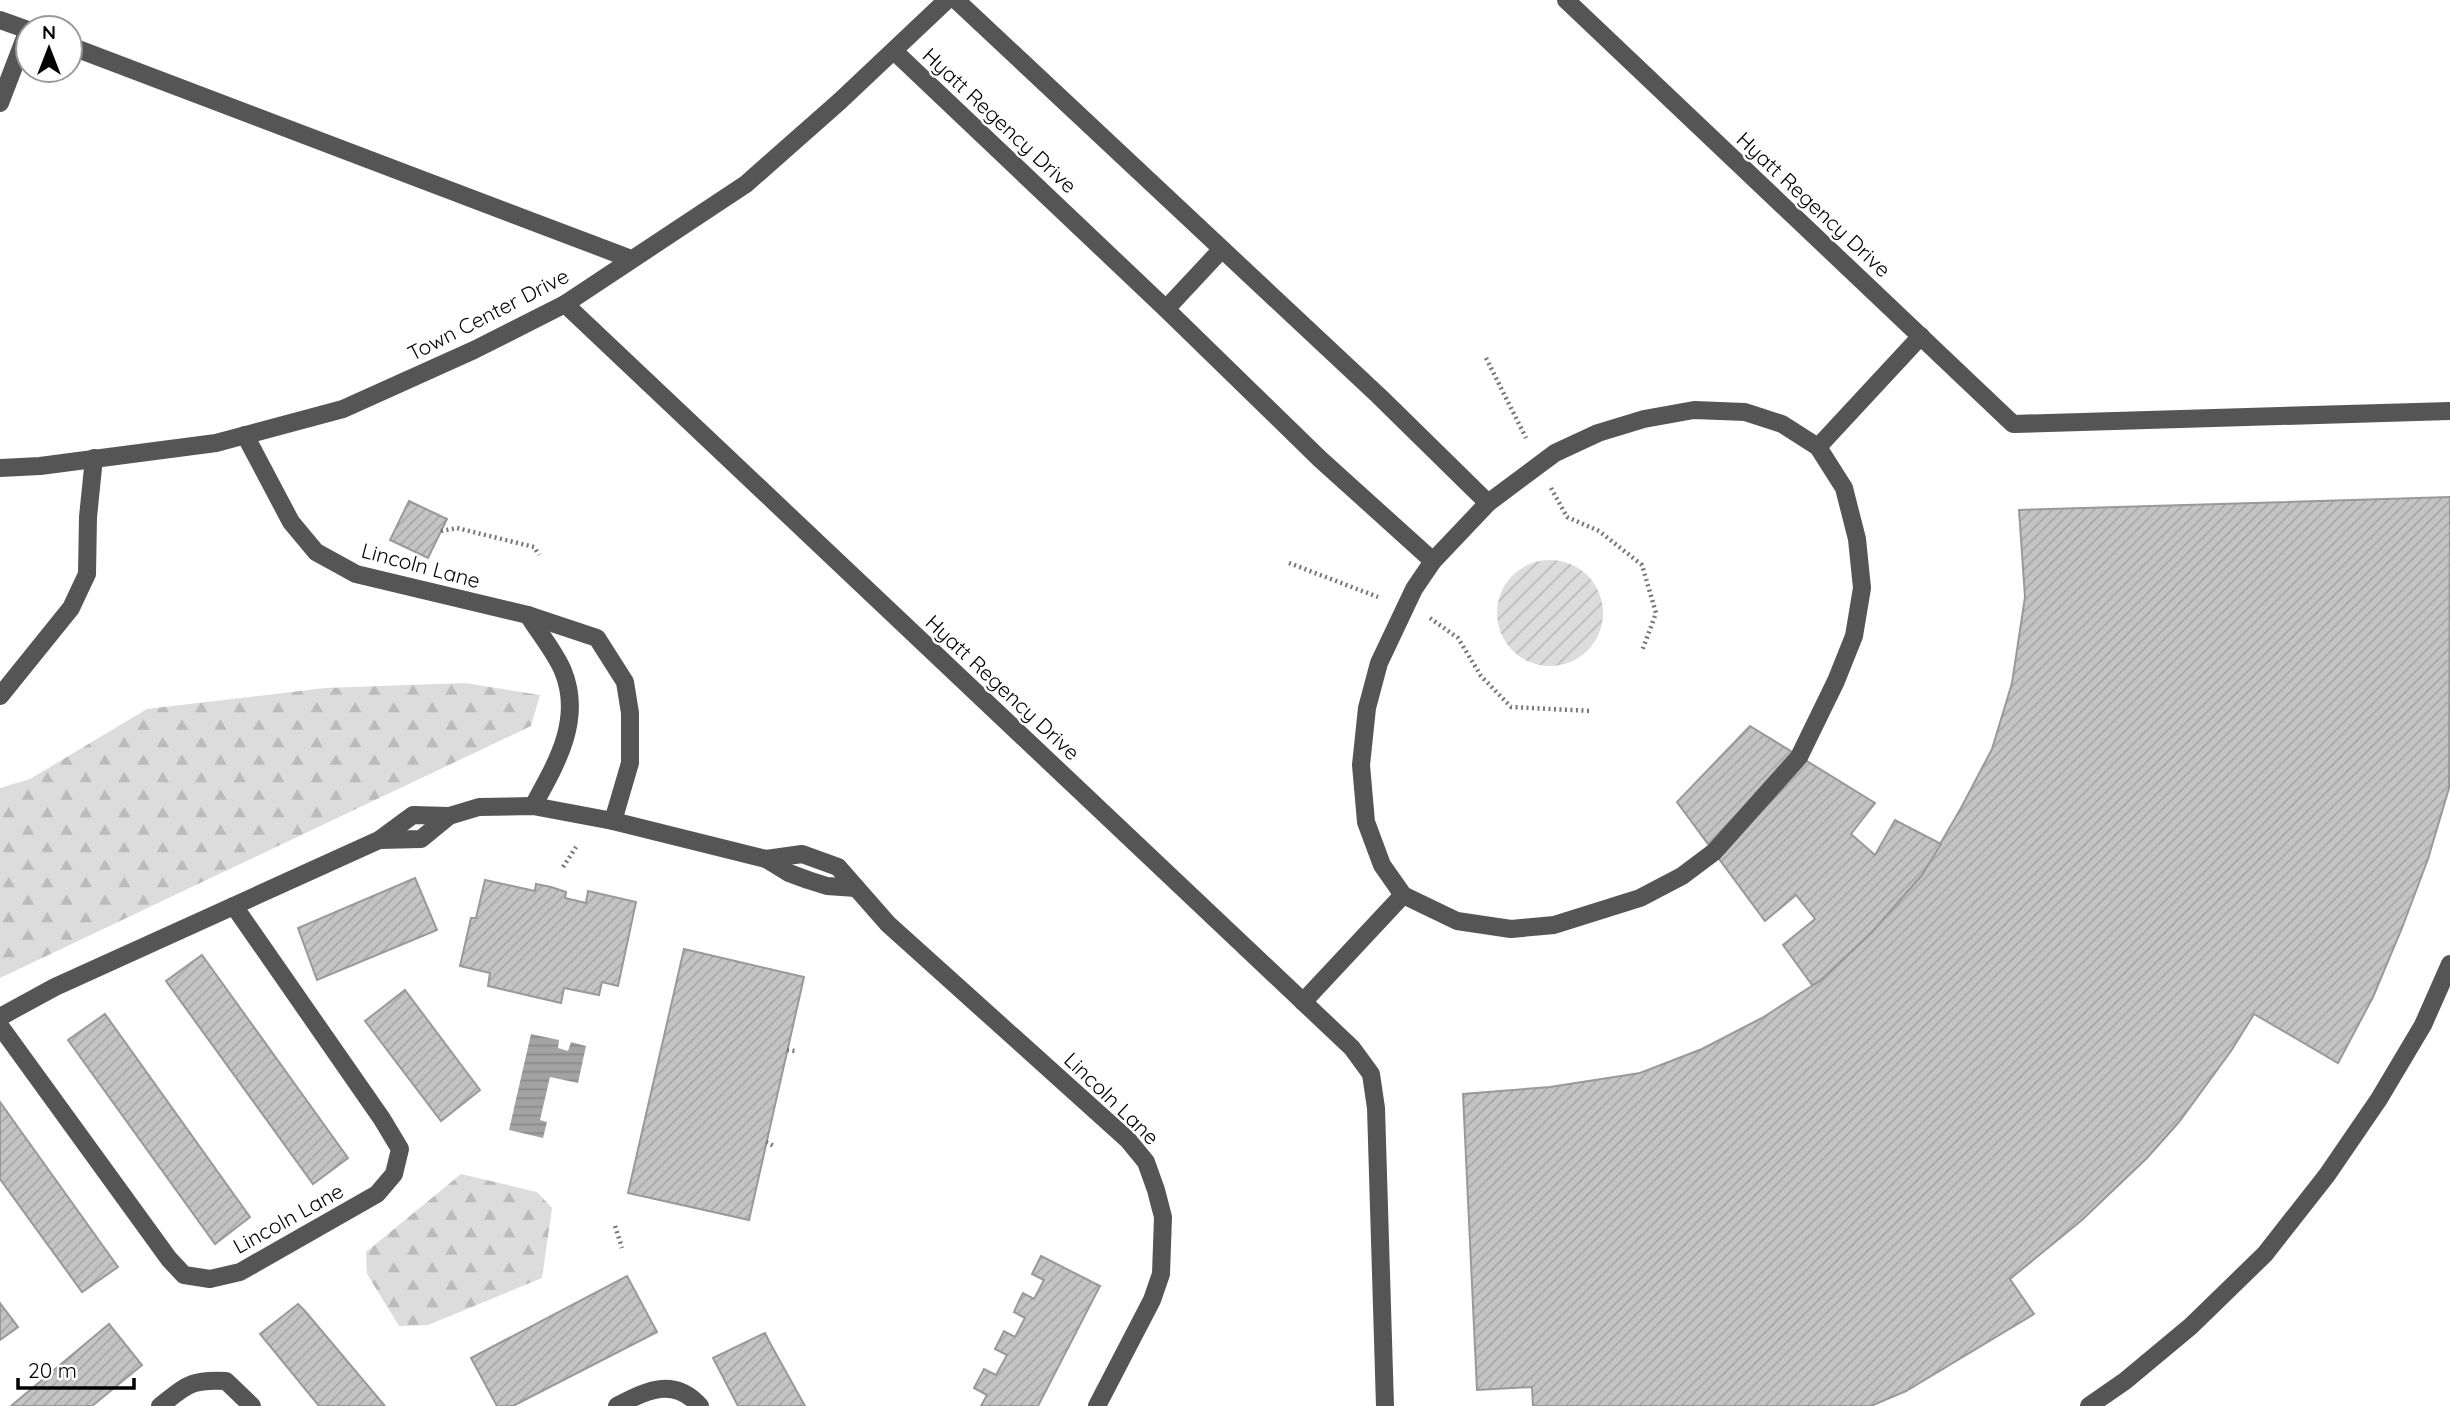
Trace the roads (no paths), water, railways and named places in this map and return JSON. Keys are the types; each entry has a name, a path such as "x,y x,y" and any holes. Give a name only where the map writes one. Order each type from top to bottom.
{"street":[{"name":"Town Center Drive","path":"0,467 40,466 216,443 343,408 474,350 565,304 746,184 947,0"},
{"path":"956,0 1379,396 1488,503"},
{"name":"Hyatt Regency Drive","path":"1566,0 2013,424 2450,411"},
{"path":"84,51 631,259"},
{"name":"Hyatt Regency Drive","path":"894,51 1320,459 1433,561"},
{"path":"0,103 14,66"},
{"path":"1166,309 1221,250"},
{"name":"Hyatt Regency Drive","path":"565,304 1352,1048 1371,1074 1376,1108 1385,1406"},
{"path":"1818,447 1921,336"},
{"path":"1694,410 1745,412 1782,424 1818,447 1844,488 1857,539 1862,588 1854,636 1836,681 1799,757 1714,852 1682,876 1640,898 1554,925 1511,929 1457,921 1402,895 1382,865 1366,822 1361,765 1367,708 1379,663 1414,589 1433,561 1488,503 1555,453 1598,433 1644,419 1694,410"},
{"name":"Lincoln Lane","path":"245,435 291,522 316,552 356,574 528,615 597,638 625,682 630,713 630,763 613,821"},
{"path":"0,696 71,608 87,574 88,517 94,458"},
{"path":"528,615 562,669 569,691 570,723 558,761 533,806"},
{"name":"Lincoln Lane","path":"0,1017 55,987 379,840 412,815 449,816 479,807 533,806 613,821 766,859 802,853 819,859 838,867 888,924 1128,1140 1146,1162 1163,1217 1161,1274 1152,1300 1097,1406"},
{"path":"1303,1002 1402,895"},
{"name":"Lincoln Lane","path":"0,1026 169,1259 184,1275 210,1279 240,1272 377,1194 394,1174 400,1149 234,906"},
{"path":"2089,1406 2125,1381 2192,1325 2265,1254 2328,1175 2379,1099 2423,1024 2450,964"},
{"path":"160,1406 184,1387 203,1380 226,1381 252,1406"},
{"path":"617,1406 646,1390 668,1389 687,1393 700,1406"}]}
